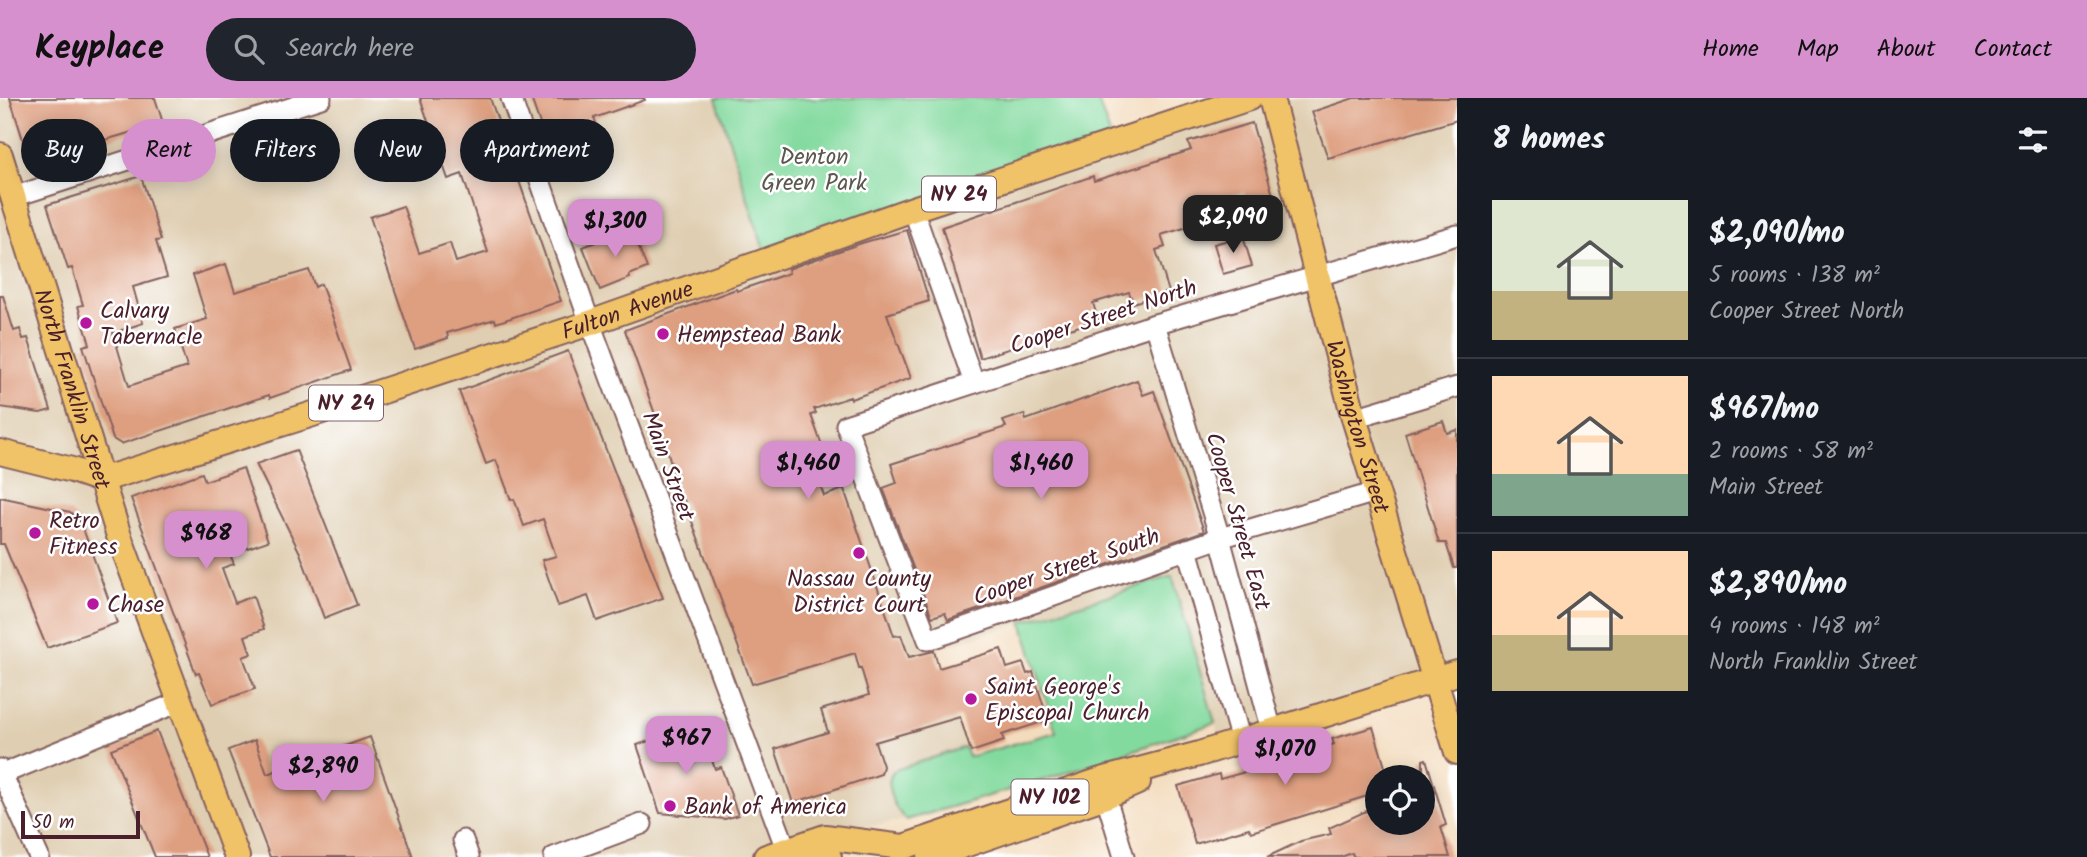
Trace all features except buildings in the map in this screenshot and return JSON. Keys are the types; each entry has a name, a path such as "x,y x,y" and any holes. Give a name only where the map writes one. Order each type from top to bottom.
{"main road":[{"name":"Fulton Avenue","path":"101,480 590,323 913,209 1249,98"},
{"name":"Washington Street","path":"1271,98 1354,418 1376,492 1446,677 1457,752"},
{"name":"North Franklin Street","path":"0,155 119,536 237,857"},
{"path":"0,452 101,480"},
{"name":"NY 102","path":"930,857 1103,788 1199,754 1446,677"},
{"name":"NY 102","path":"784,855 824,837 904,847 1103,788"},
{"path":"784,855 829,857"}],"street":[{"path":"13,197 321,98"},
{"name":"Main Street","path":"511,98 784,855"},
{"path":"913,209 974,383"},
{"name":"Cooper Street North","path":"928,640 846,425 1156,324 1457,235"},
{"name":"Cooper Street East","path":"1156,324 1220,537 1272,731"},
{"path":"1354,418 1457,387"},
{"name":"Cooper Street South","path":"928,640 1220,537 1376,492"},
{"path":"1187,549 1241,741"},
{"path":"39,857 1,773 179,702"},
{"path":"1103,788 1124,857"},
{"path":"554,857 642,824"}],"shaded area":[{"path":"0,98 716,98 767,260 1249,98 1457,98 1457,673 1222,747 1171,576 936,649 965,747 895,770 897,811 906,820 826,834 775,857 0,857"}],"green space":[{"name":"Denton Green Park","path":"716,98 1097,98 1113,143 767,260"},
{"path":"1172,576 1215,723 1047,779 906,820 897,809 889,789 889,782 895,770 965,747 968,757 1056,732 1022,622"}],"place":[{"name":"Calvary Tabernacle","path":"86,323"},
{"name":"Hempstead Bank","path":"663,334"},
{"name":"Retro Fitness","path":"35,533"},
{"name":"Nassau County District Court","path":"859,553"},
{"name":"Chase","path":"93,604"},
{"name":"Saint George's Episcopal Church","path":"971,699"},
{"name":"Bank of America","path":"670,806"}]}
